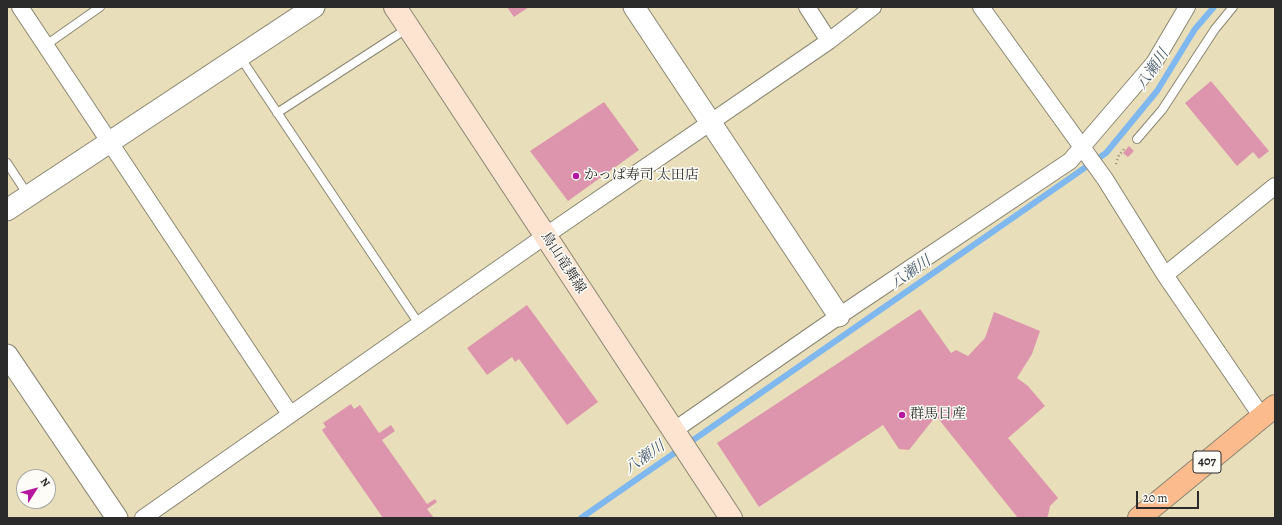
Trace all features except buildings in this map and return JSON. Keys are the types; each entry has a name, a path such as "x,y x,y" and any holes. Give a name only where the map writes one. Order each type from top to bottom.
{"highway":[{"name":"407","path":"1139,518 1268,411"}],"main road":[{"name":"鳥山竜舞線","path":"395,7 731,518"}],"street":[{"path":"20,7 290,414"},
{"path":"7,210 314,7"},
{"path":"634,7 839,316"},
{"path":"807,7 829,41"},
{"path":"143,518 545,236 829,41 873,7"},
{"path":"981,7 1105,179 1165,275 1268,411"},
{"path":"675,433 839,316 1070,161 1154,63 1187,7"},
{"path":"1165,275 1275,186"},
{"path":"7,355 117,518"}],"lane":[{"path":"46,45 100,7"},
{"path":"1137,139 1162,110 1215,29 1233,7"},
{"path":"277,113 408,28"},
{"path":"240,57 420,324"},
{"path":"7,163 28,195"}],"path":[{"path":"1115,171 1119,154 1128,144 1137,139"}],"waterway":[{"name":"八瀬川","path":"581,518 1106,153 1157,91 1195,29 1214,7"}],"place":[{"name":"かっぱ寿司 太田店","path":"576,176"},
{"name":"群馬日産","path":"902,415"}]}
